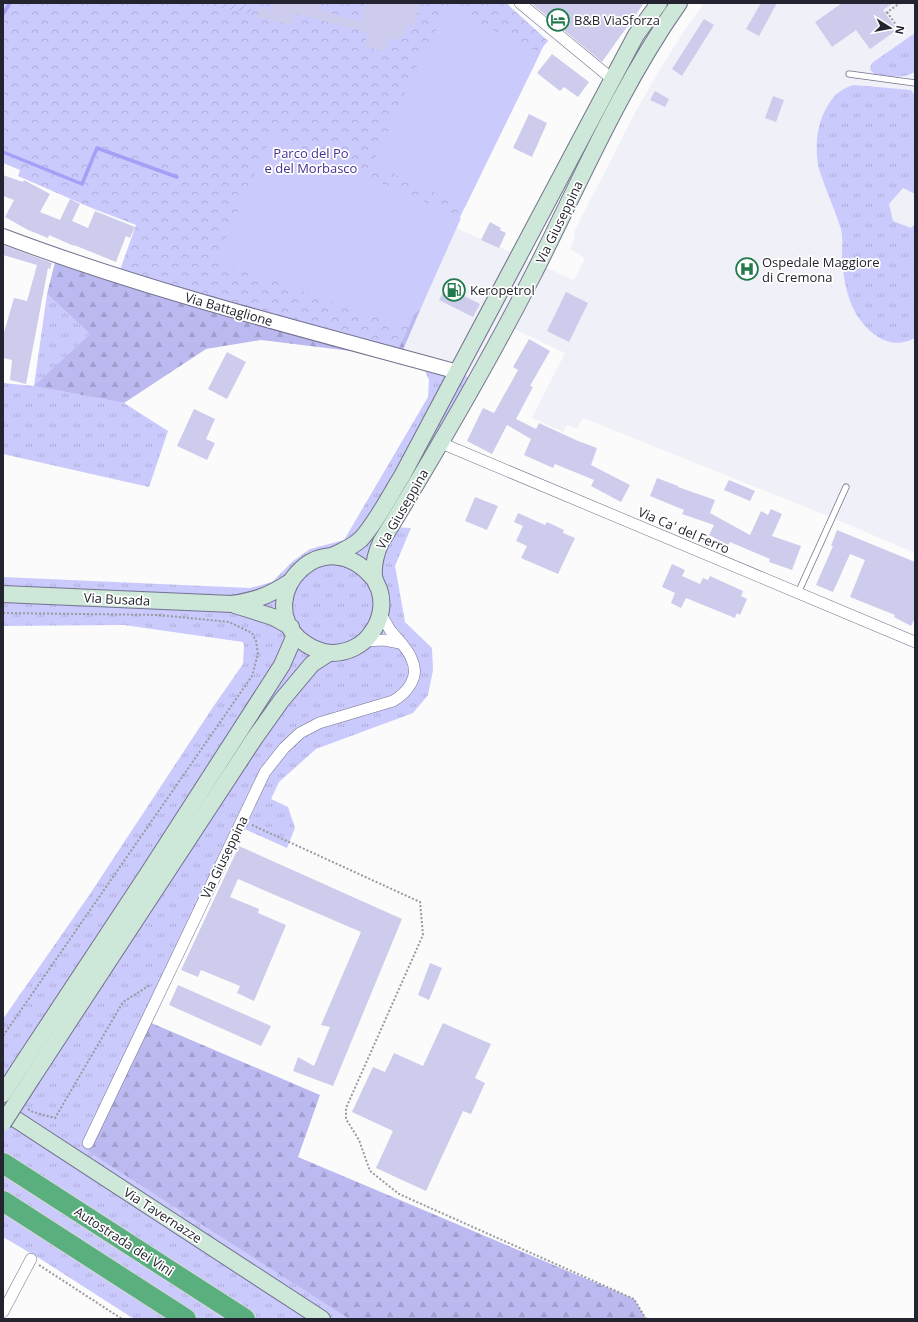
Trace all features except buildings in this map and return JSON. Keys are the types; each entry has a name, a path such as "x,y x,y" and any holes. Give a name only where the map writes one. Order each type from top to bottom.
{"highway":[{"name":"Autostrada dei Vini","path":"3,1163 245,1319"},
{"path":"3,1201 186,1319"}],"main road":[{"name":"Via Giuseppina","path":"332,556 352,546 361,539 402,476 612,79 636,35 659,3"},
{"name":"Via Giuseppina","path":"374,579 377,551 381,542 477,381 534,273 620,100 666,21 679,3"},
{"path":"458,372 477,381"},
{"path":"424,435 441,443"},
{"path":"332,556 344,557 356,562 366,569 374,579 379,590 381,602 380,614 372,634 364,641 348,650 329,653 316,650 304,644 293,631 286,617 286,593 290,582 307,564 319,558 332,556"},
{"name":"Via Busada","path":"3,594 232,604 256,600 273,593 290,582"},
{"name":"Via Busada","path":"232,604 273,617 293,631"},
{"path":"3,1123 26,1074 149,872 282,665 290,649 293,631"},
{"path":"3,1094 26,1074 281,701 312,664 329,653"},
{"name":"Via Tavernazze","path":"3,1111 322,1319"}],"street":[{"path":"520,3 612,79"},
{"name":"Via Battaglione","path":"3,236 42,251 195,300 458,372"},
{"name":"Via Ca' del Ferro","path":"441,443 915,642"},
{"name":"Via Giuseppina","path":"88,1143 264,772 284,748 300,733 319,723 393,700 400,697 408,690 414,671 413,661 408,652 389,629 380,614"},
{"path":"364,641 384,640 400,643"},
{"path":"3,1312 31,1259"}],"lane":[{"path":"849,74 915,83"},
{"path":"798,593 846,487"}],"path":[{"path":"900,3 886,13 903,35"},
{"path":"3,614 159,615 229,622 252,633 256,641 258,654 252,676 3,1036"},
{"path":"242,820 420,902 423,935 346,1108 346,1119 359,1140 370,1171 399,1194 634,1299 646,1319"},
{"path":"27,1109 55,1118 123,1002 168,974"},
{"path":"31,1259 122,1319"}],"shaded area":[{"name":"Ospedale Maggiore di Cremona","path":"704,3 915,3 915,553 833,518 583,418 577,429 567,425 563,432 532,418 565,353 508,326 477,380 400,357 456,228 574,280 585,258 570,249 575,238 574,232 636,111 660,69"}],"green space":[{"name":"Parco del Po e del Morbasco","path":"3,3 506,3 548,41 543,47 459,219 399,348 120,270 136,225 94,209 18,176 20,170 3,163"},
{"path":"205,3 252,3 250,14"},
{"path":"448,8 540,53 465,207 373,164 416,68"},
{"path":"915,33 915,72 906,76 874,74 870,69 872,63"},
{"path":"854,85 911,90 915,96 915,194 903,188 889,204 893,221 911,228 915,224 915,338 901,343 882,339 868,329 855,312 850,302 843,269 841,229 822,179 818,164 817,139 823,114 838,93 845,88"},
{"path":"272,135 461,218 421,308 399,326 216,260"},
{"path":"56,258 398,326 421,308 400,357 261,340 206,349 124,403 34,386 90,334 47,294"},
{"path":"47,294 90,334 35,386 124,403 168,431 149,487 3,454 3,383 34,386"},
{"path":"421,362 477,380 390,527 411,528 395,566 405,622 432,648 433,670 428,695 413,713 316,749 279,782 271,799 288,807 295,828 287,848 240,827 87,1149 349,1319 134,1319 39,1258 3,1237 3,1019 90,894 243,664 244,646 243,642 124,625 3,626 3,577 250,588 272,582 293,561 310,549 344,540 428,397 429,380"},
{"path":"149,1022 320,1095 298,1157 634,1299 646,1319 349,1319 86,1150"}],"waterway":[{"path":"3,14 10,3"},
{"path":"3,152 82,184 97,148 177,177"}],"place":[{"name":"B&B ViaSforza","path":"558,20"},
{"name":"Ospedale Maggiore di Cremona","path":"747,269"},
{"name":"Keropetrol","path":"454,290"}]}
